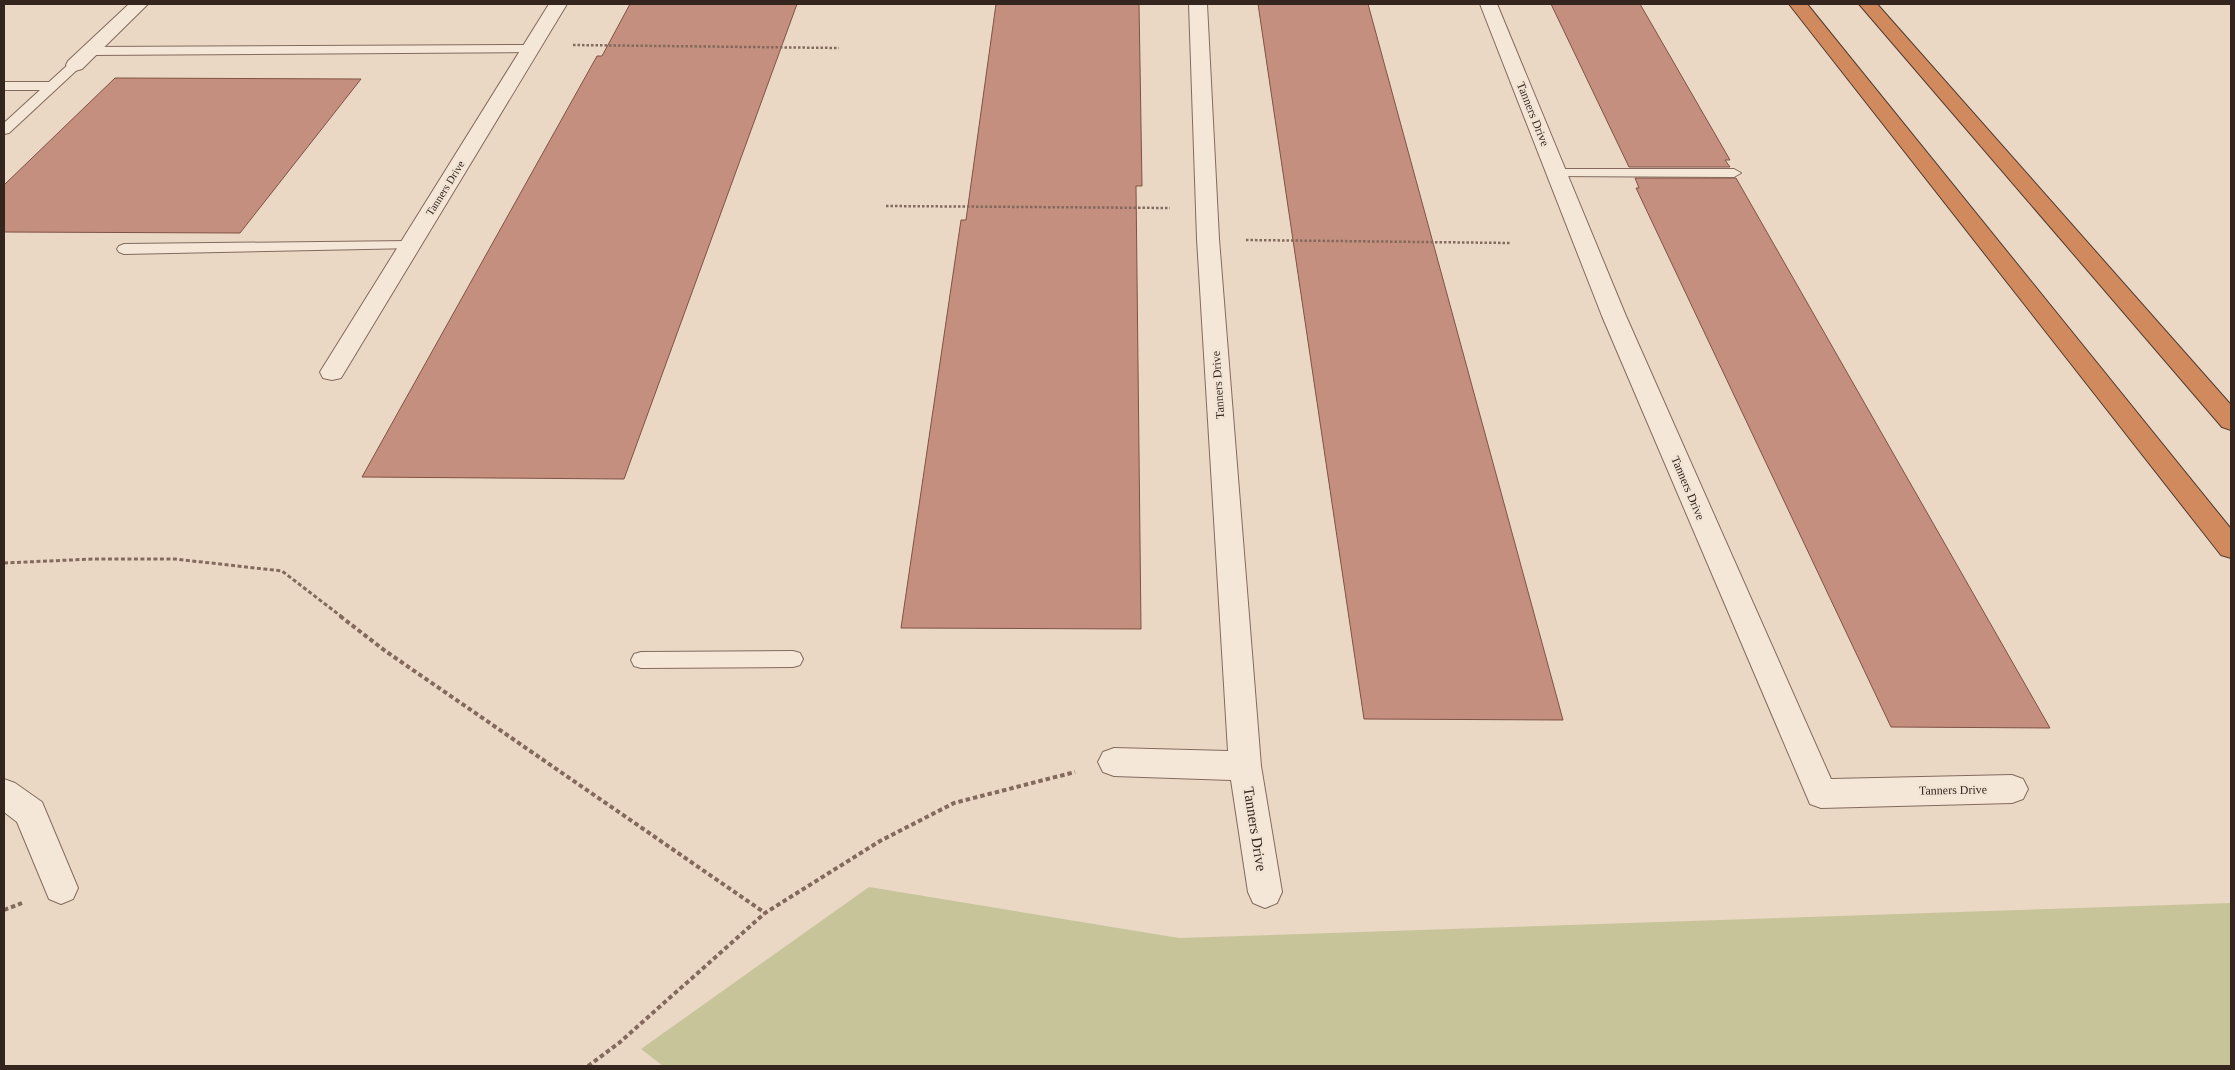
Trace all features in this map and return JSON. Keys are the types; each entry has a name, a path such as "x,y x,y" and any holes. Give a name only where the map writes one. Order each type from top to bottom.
{"highway":[{"path":"1798,4 2231,548"},
{"path":"1868,4 2231,421"}],"street":[{"path":"75,65 139,4"},
{"name":"Tanners Drive","path":"332,372 558,4"},
{"name":"Tanners Drive","path":"1198,4 1206,209 1246,766 1265,892"},
{"name":"Tanners Drive","path":"1488,4 1614,316 1821,794 2012,789"},
{"path":"1114,762 1246,766"},
{"path":"4,793 30,812 61,888"}],"lane":[{"path":"90,51 531,47"},
{"path":"4,130 75,65"},
{"path":"4,86 52,86"},
{"path":"1557,173 1734,174"},
{"path":"124,249 410,245"},
{"path":"641,660 793,659"}],"path":[{"path":"531,47 839,48"},
{"path":"886,206 1206,209"},
{"path":"1208,239 1511,243"},
{"path":"4,563 93,559 175,559 282,572 384,650 766,913"},
{"path":"588,1066 619,1043 766,913 880,842 954,803 1114,762"}],"shaded area":[{"path":"869,887 1179,938 2231,903 2231,1066 663,1066 641,1049"}],"building":[{"path":"630,4 797,4 624,479 362,477 597,56 602,56"},
{"path":"996,4 1139,4 1142,186 1136,186 1141,629 901,628 961,220 966,220"},
{"path":"1258,4 1368,4 1563,720 1364,719"},
{"path":"1551,4 1640,4 1730,160 1725,160 1730,167 1629,167"},
{"path":"115,78 361,79 240,233 4,232 4,185"},
{"path":"1635,178 1736,178 2050,728 1891,727 1636,188 1639,188"}]}
